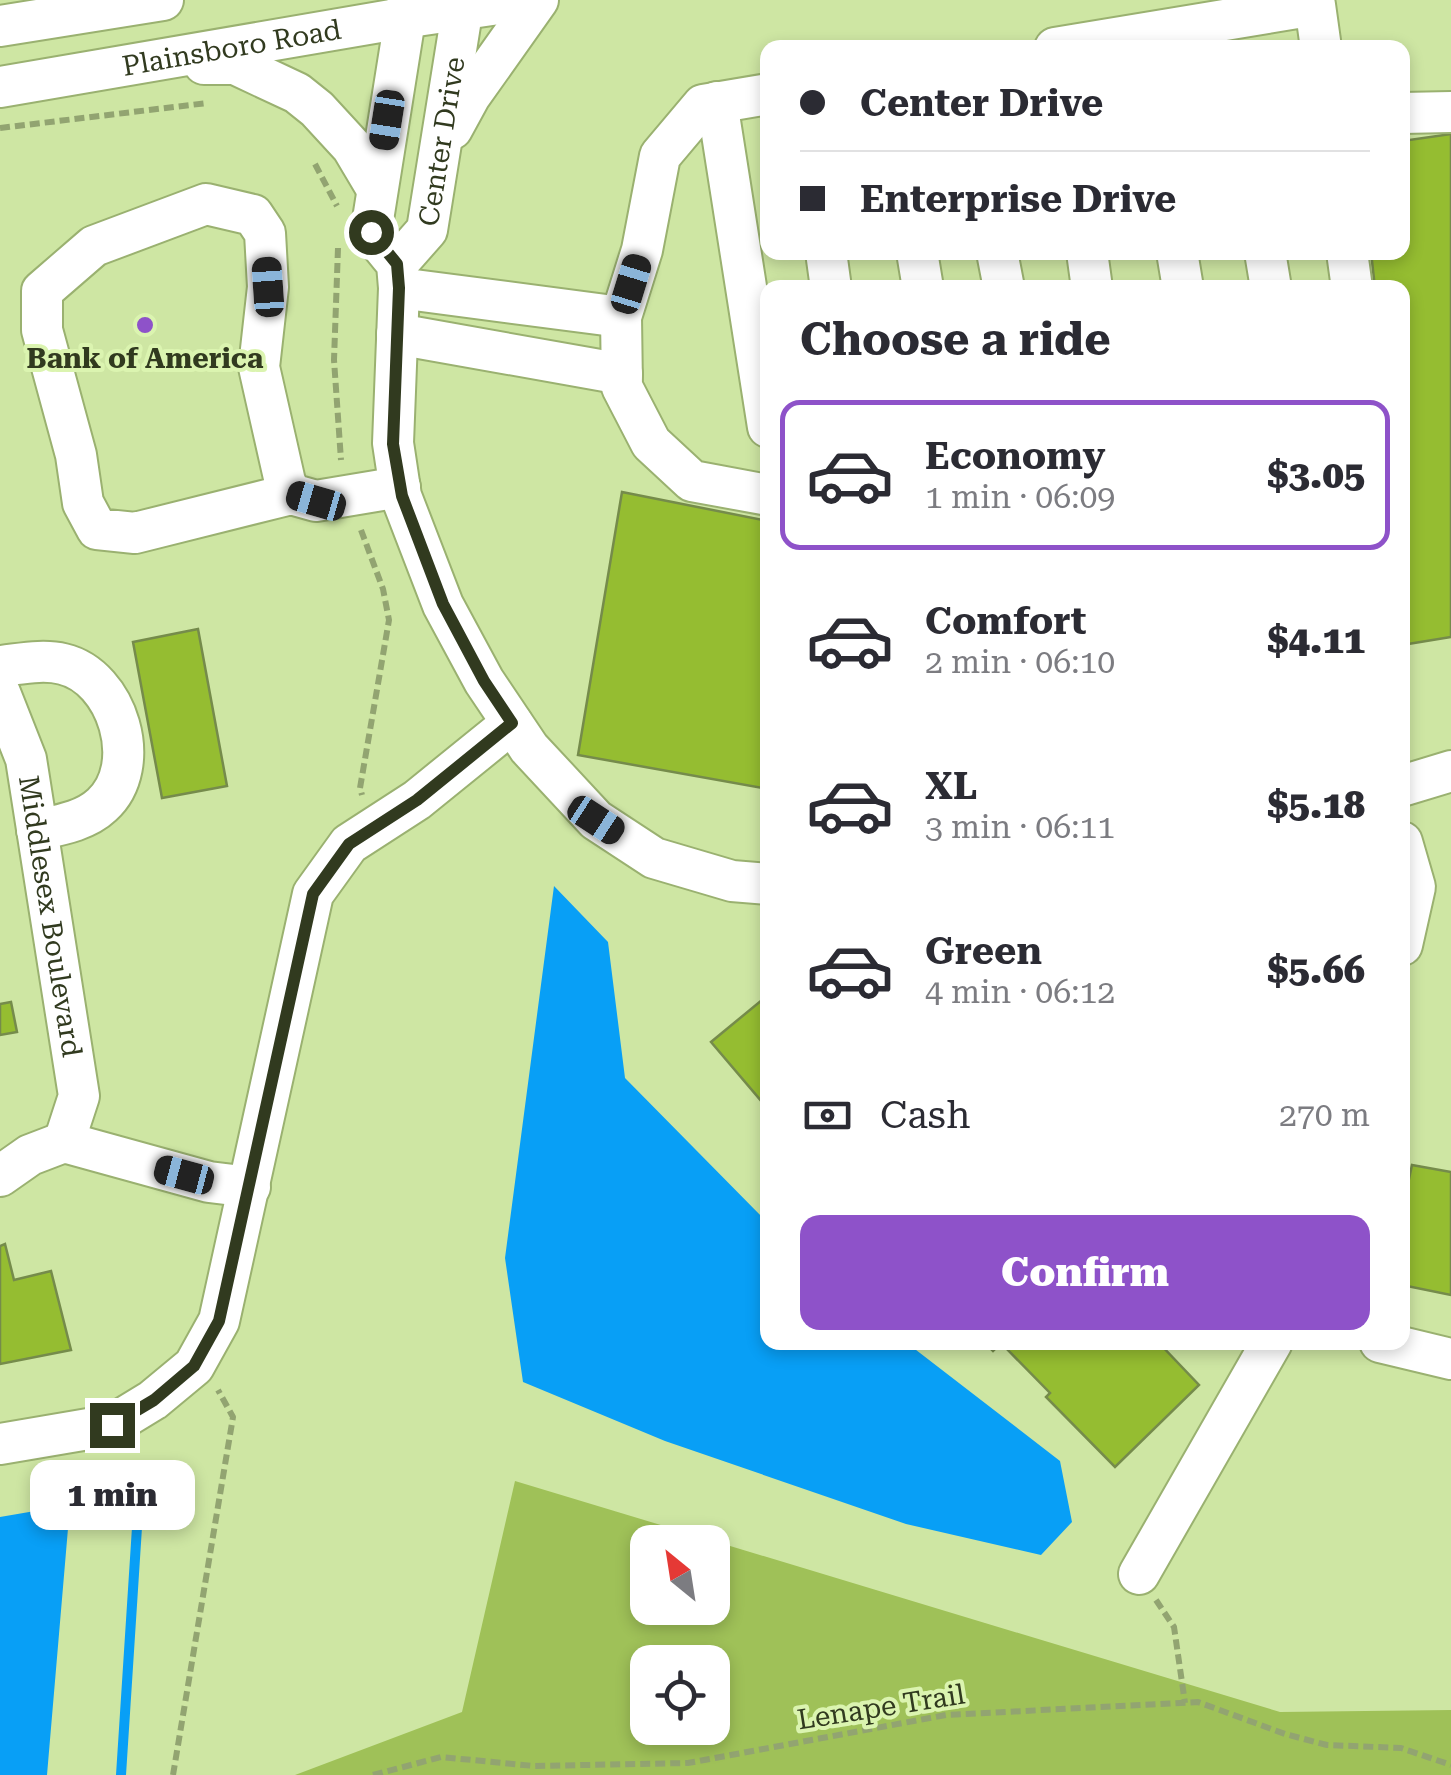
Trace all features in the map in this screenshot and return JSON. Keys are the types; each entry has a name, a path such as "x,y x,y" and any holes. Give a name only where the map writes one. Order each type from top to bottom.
{"street":[{"path":"0,26 164,0"},
{"name":"Plainsboro Road","path":"0,87 150,64 405,9 525,0"},
{"path":"440,150 470,96 538,0"},
{"name":"Center Drive","path":"405,9 371,232 398,276 427,230 464,4"},
{"path":"1142,40 1229,34 1316,5 1320,40"},
{"path":"150,64 235,64 298,93 352,147 376,189"},
{"path":"760,95 703,105 660,156 642,250 620,317 622,387 651,443 692,480 760,493"},
{"path":"717,102 760,376"},
{"path":"1410,113 1451,112"},
{"path":"291,494 258,367 268,287 265,233 254,215 206,204 94,246 42,291 42,330 76,455 83,503 97,529 135,533 291,494 316,501 400,488"},
{"path":"620,317 398,276 393,444 400,488 443,604 484,681 529,748 596,820 654,858 732,881 760,883"},
{"path":"396,334 622,374"},
{"path":"0,666 41,662 63,664 82,672 113,707 122,736 123,761 116,788 102,806 84,817 37,830"},
{"name":"Middlesex Boulevard","path":"0,693 26,759 79,1096 64,1142"},
{"path":"0,1444 112,1425 154,1400 194,1366 219,1321 313,894 349,844 417,800 512,723"},
{"path":"1410,784 1451,771"},
{"path":"1410,870 1415,887 1410,909"},
{"path":"0,1176 30,1155 64,1142 209,1182 250,1186"},
{"path":"1410,1349 1451,1359"},
{"path":"1139,1574 1267,1350"}],"path":[{"path":"350,796 360,788"},
{"path":"174,1775 233,1417 216,1386 194,1366"},
{"path":"1139,1574 1174,1627 1185,1703"},
{"name":"Lenape Trail","path":"372,1775 441,1757 534,1766 688,1764 946,1715 1198,1702 1327,1745 1400,1748 1451,1766"}],"green space":[{"path":"515,1481 661,1525 630,1525 630,1625 730,1625 730,1546 1280,1712 1451,1710 1451,1775 295,1775 462,1712"}],"water":[{"path":"554,886 608,942 625,1078 760,1215 760,1350 916,1350 1060,1461 1072,1522 1041,1555 906,1524 665,1441 523,1382 505,1258"},
{"path":"70,1505 47,1775 0,1775 0,1517"}],"building":[{"path":"1451,134 1451,637 1410,644 1410,280 1374,280 1372,260 1410,260 1410,140"},
{"path":"622,492 760,519 760,788 578,755"},
{"path":"198,629 227,786 162,798 133,642"},
{"path":"11,1002 17,1032 0,1035 0,1004"},
{"path":"760,1002 760,1100 711,1042"},
{"path":"1412,1165 1451,1172 1451,1295 1410,1287"},
{"path":"5,1244 14,1280 51,1271 71,1350 0,1364 0,1246"},
{"path":"1008,1350 1166,1350 1199,1385 1115,1467 1046,1397 1050,1393"}],"waterway":[{"path":"121,1775 140,1481"}],"place":[{"name":"Bank of America","path":"145,325"}],"route":[{"path":"112,1425 154,1400 194,1366 219,1321 313,894 349,844 417,800 512,723 484,681 443,604 402,496 393,444 397,264 371,232"}]}
